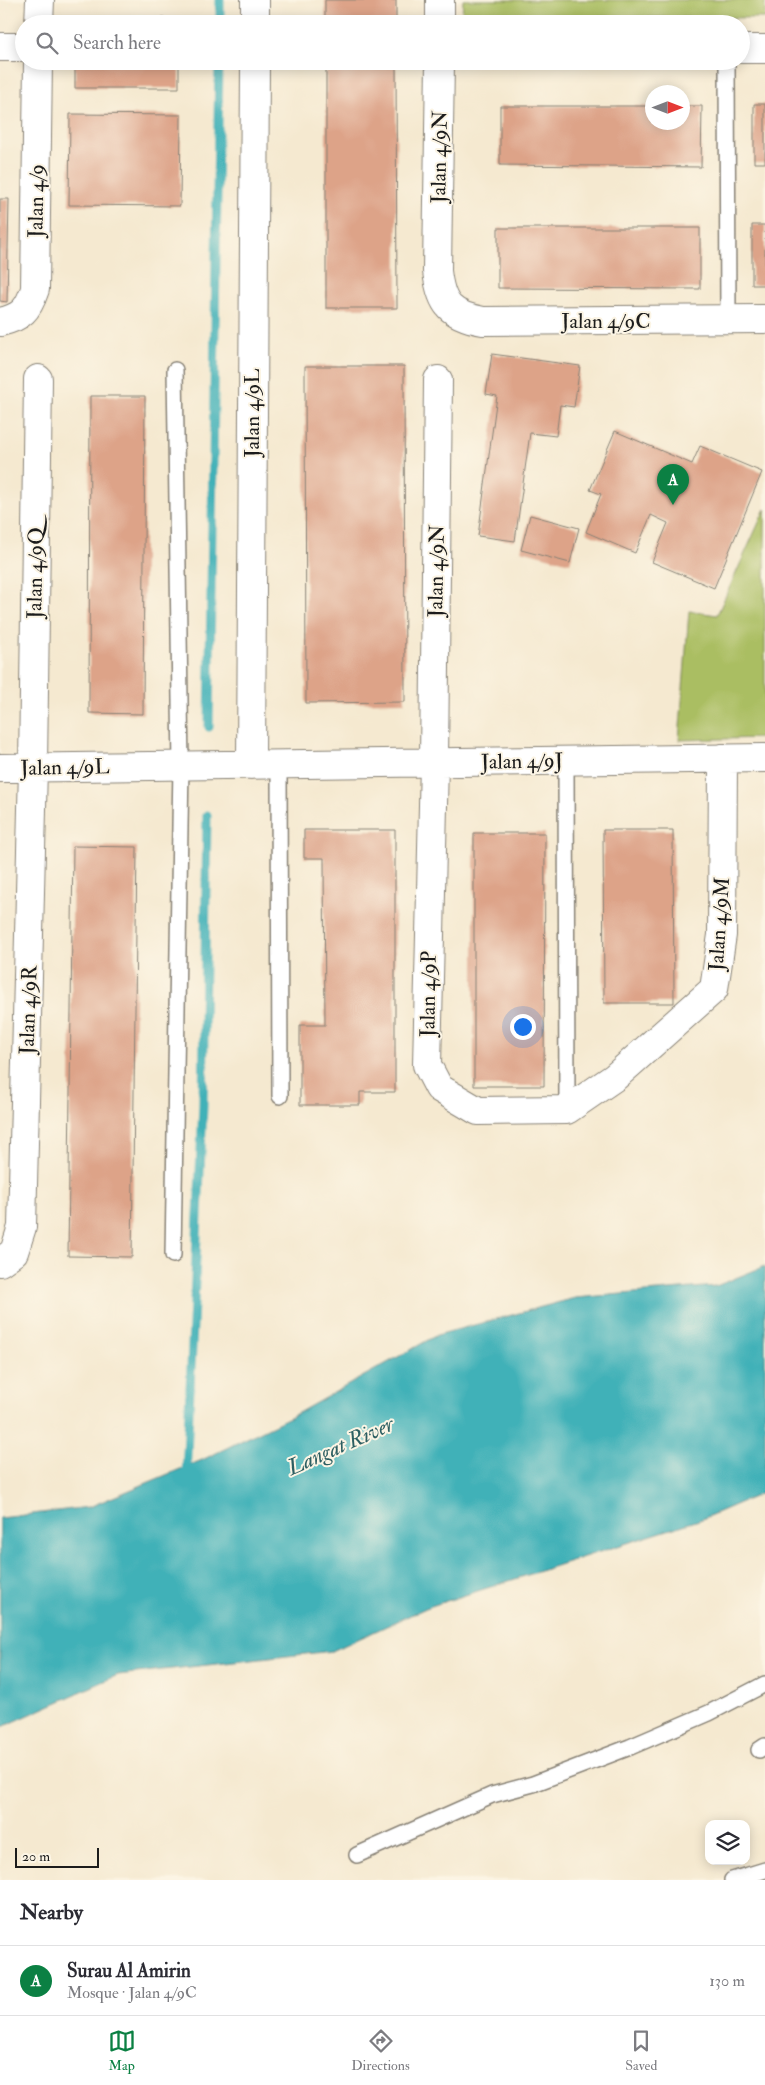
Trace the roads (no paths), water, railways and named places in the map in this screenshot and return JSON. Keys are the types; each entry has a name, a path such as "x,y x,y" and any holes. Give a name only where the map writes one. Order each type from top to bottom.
{"street":[{"path":"39,15 40,0"},
{"path":"255,0 255,15"},
{"path":"440,0 440,15"},
{"path":"0,47 15,47"},
{"path":"750,49 765,49"},
{"name":"Jalan 4/9","path":"0,322 20,316 30,303 35,289 38,70"},
{"name":"Jalan 4/9L","path":"250,765 255,70"},
{"name":"Jalan 4/9N","path":"440,70 437,271 440,291 450,309"},
{"name":"Jalan 4/9C","path":"450,309 464,318 483,321 765,319"},
{"name":"Jalan 4/9Q","path":"33,767 38,379"},
{"name":"Jalan 4/9N","path":"434,762 438,380"},
{"name":"Jalan 4/9M","path":"567,1110 615,1077 714,989 722,935 723,758"},
{"name":"Jalan 4/9J","path":"279,764 765,758"},
{"name":"Jalan 4/9P","path":"434,762 426,1065 438,1088 478,1111 567,1110"},
{"name":"Jalan 4/9L","path":"0,768 279,764"},
{"name":"Jalan 4/9R","path":"7,1257 22,1227 33,767"}],"lane":[{"path":"728,70 728,320"},
{"path":"173,1255 181,765 175,370"},
{"path":"566,760 567,1110"},
{"path":"279,764 280,1096"},
{"path":"357,1856 492,1795 534,1784 630,1747 709,1713 765,1684"},
{"path":"732,1880 765,1870"}],"water":[{"name":"Langat River","path":"765,1266 765,1492 702,1519 428,1607 332,1651 118,1675 0,1728 0,1518 89,1507 202,1460 298,1413 437,1335 575,1298 716,1286"}],"waterway":[{"path":"220,0 220,15"},
{"path":"209,727 219,70"},
{"path":"186,1477 203,1106 207,815"}],"place":[{"name":"Surau Al Amirin","path":"673,505"}]}
